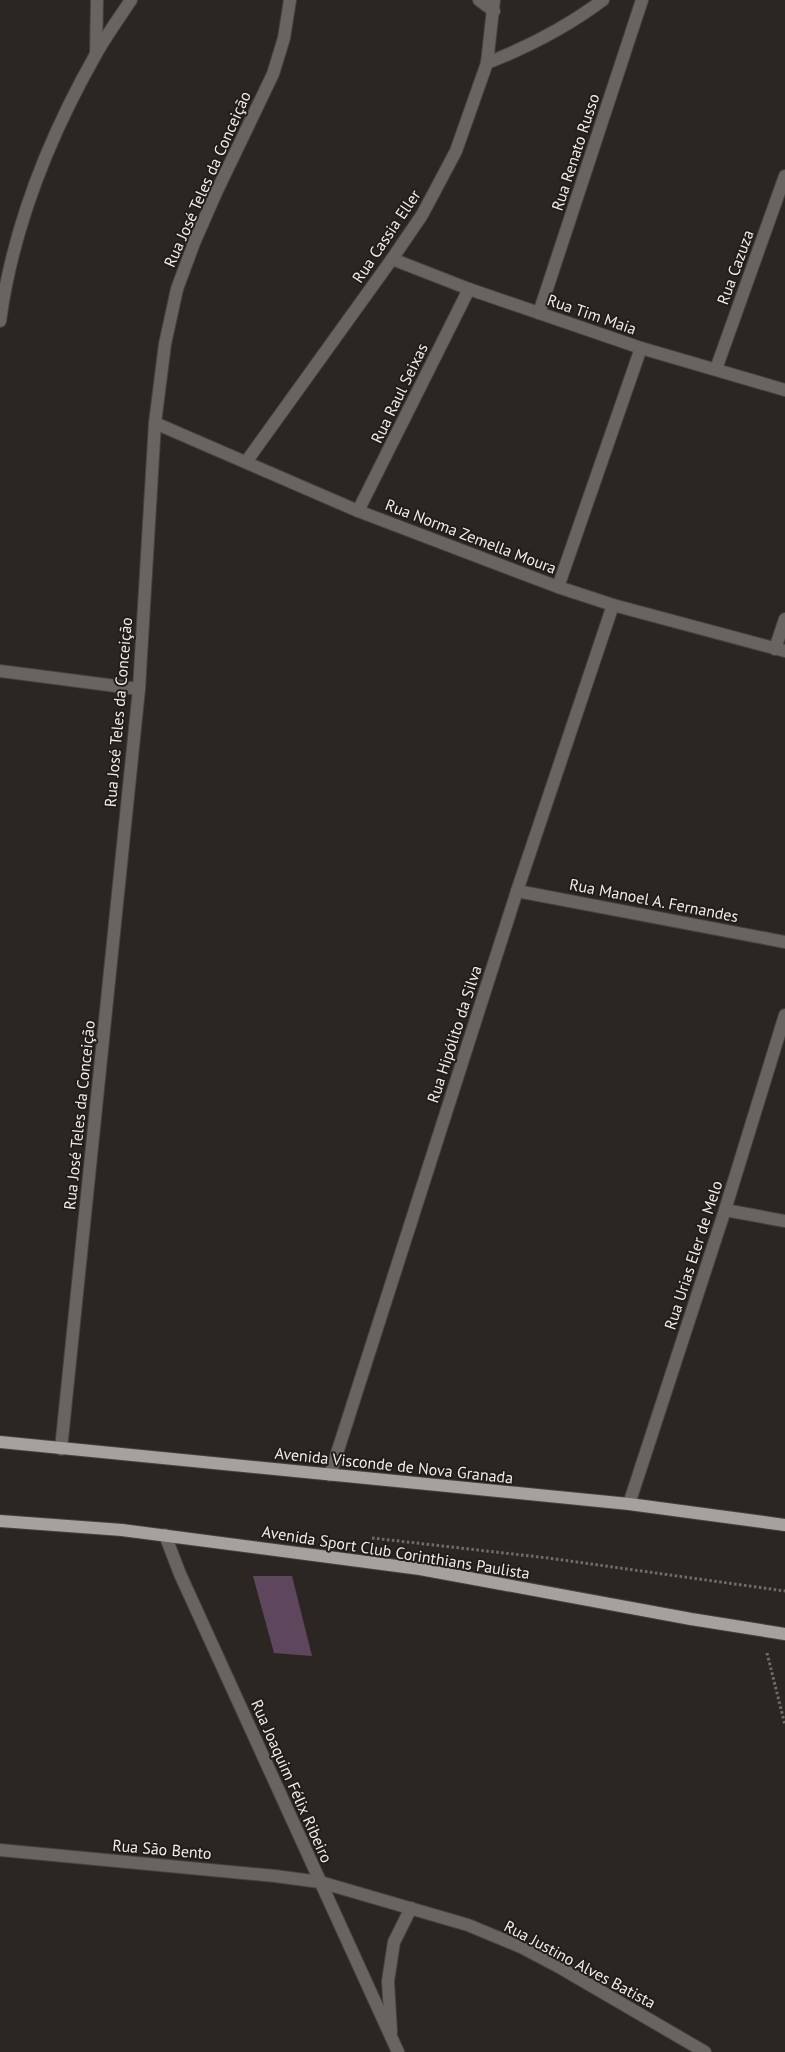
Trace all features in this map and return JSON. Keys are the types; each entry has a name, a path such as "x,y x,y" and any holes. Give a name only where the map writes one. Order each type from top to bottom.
{"main road":[{"name":"Avenida Visconde de Nova Granada","path":"0,1442 629,1504 785,1525"},
{"name":"Avenida Sport Club Corinthians Paulista","path":"0,1521 122,1530 420,1569 785,1634"}],"street":[{"path":"96,54 97,0"},
{"path":"0,321 13,252 44,156 96,54 131,0"},
{"name":"Rua José Teles da Conceição","path":"61,1449 138,689 155,423 165,344 177,289 215,195 273,74 284,38 290,0"},
{"path":"479,0 494,6"},
{"path":"487,63 521,50 552,34 603,0"},
{"name":"Rua Renato Russo","path":"539,313 642,0"},
{"name":"Rua Cassia Eller","path":"246,462 422,216 456,151 487,63 494,6"},
{"name":"Rua Cazuza","path":"716,369 785,176"},
{"name":"Rua Tim Maia","path":"392,259 469,289 641,348 785,390"},
{"name":"Rua Raul Seixas","path":"358,511 469,289"},
{"path":"558,587 641,348"},
{"name":"Rua Norma Zemella Moura","path":"155,423 358,511 558,587 613,605 780,650"},
{"name":"Rua Hipólito da Silva","path":"330,1475 517,891 613,605"},
{"path":"780,650 785,619"},
{"path":"0,671 138,689"},
{"name":"Rua Manoel A. Fernandes","path":"517,891 785,942"},
{"name":"Rua Urias Eler de Melo","path":"629,1504 725,1210 785,1015"},
{"path":"725,1210 785,1221"},
{"name":"Rua Joaquim Félix Ribeiro","path":"165,1535 180,1574 398,2052"},
{"name":"Rua São Bento","path":"0,1850 320,1882"},
{"name":"Rua Justino Alves Batista","path":"320,1882 468,1924 521,1947 705,2052"},
{"name":"Rua Joaquim Félix Ribeiro","path":"391,2040 388,1981 394,1942 411,1908"}],"path":[{"path":"761,1631 785,1725"}],"building":[{"path":"253,1576 292,1576 312,1656 274,1653"}]}
